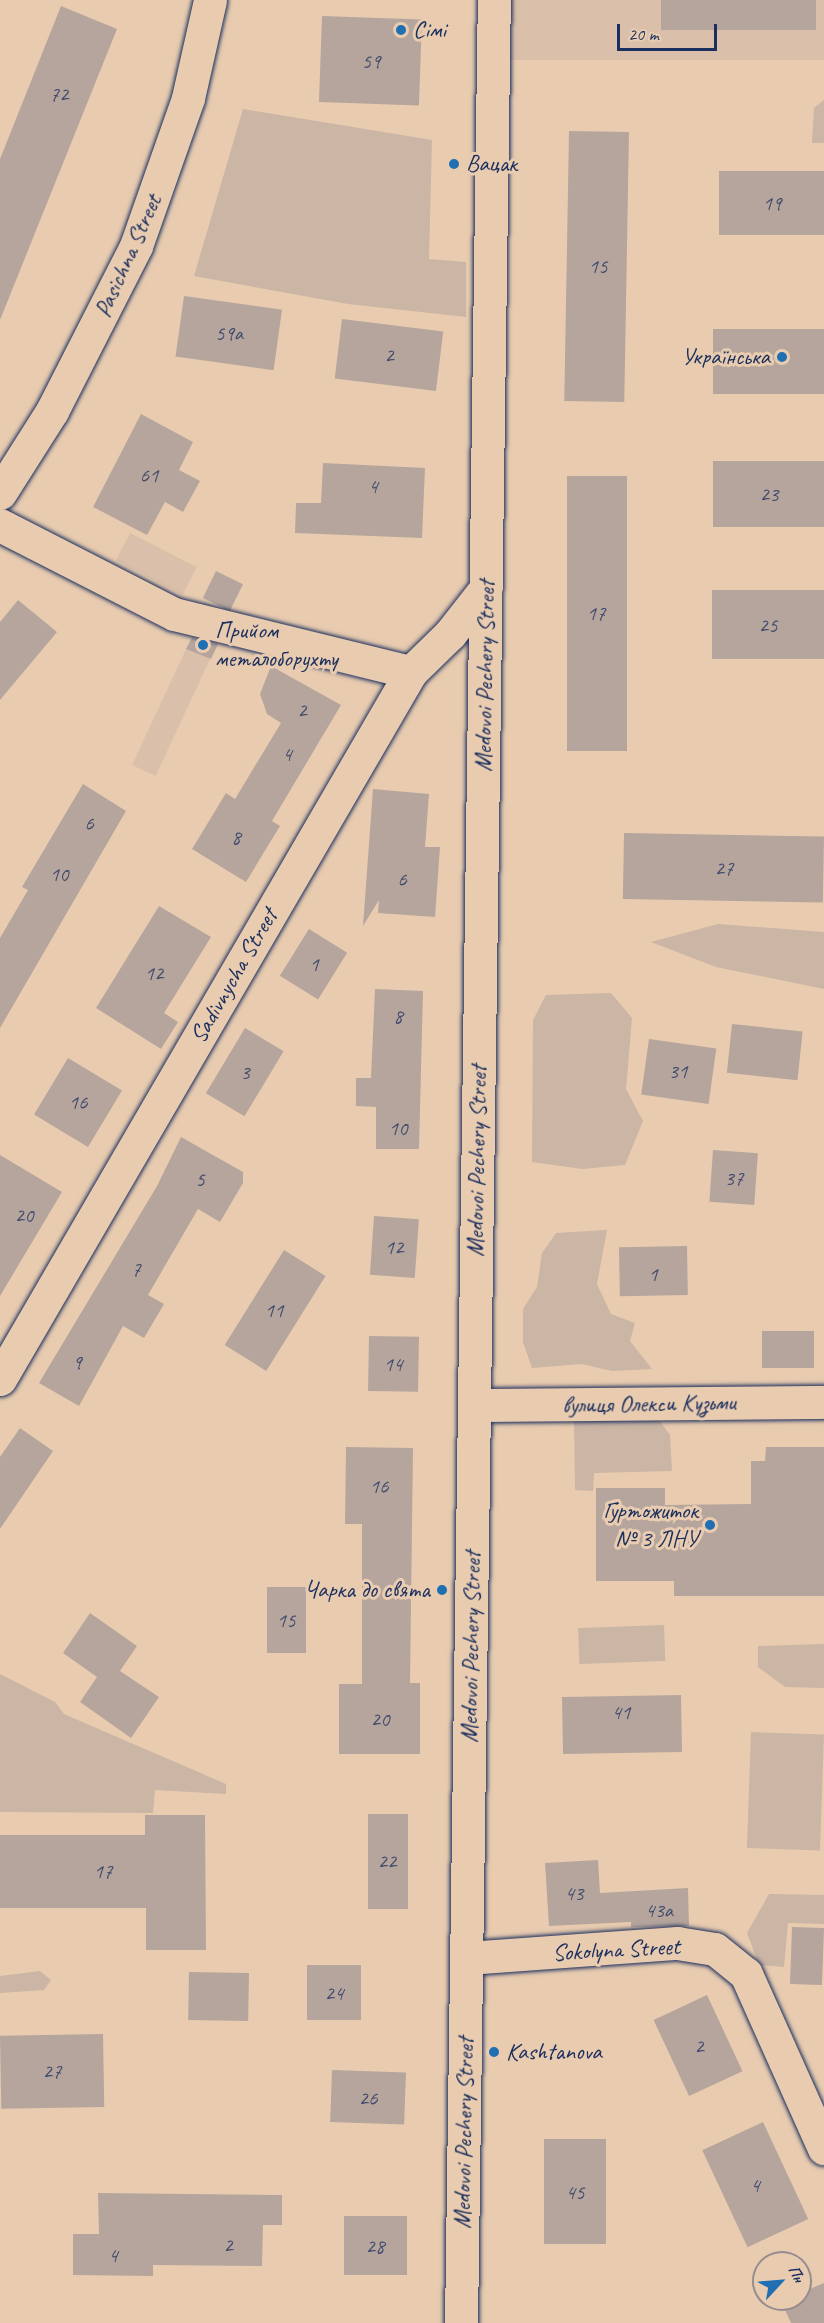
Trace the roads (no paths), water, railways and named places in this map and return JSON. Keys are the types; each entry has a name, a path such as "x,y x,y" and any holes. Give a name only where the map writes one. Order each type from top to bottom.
{"street":[{"name":"Pasichna Street","path":"0,493 52,411 136,246 188,98 210,0"},
{"name":"Medovoi Pechery Street","path":"461,2323 494,0"},
{"path":"0,525 174,614 411,672"},
{"name":"Sadivnycha Street","path":"0,1379 411,672 450,634 486,588"},
{"name":"вулиця Олекси Кузьми","path":"474,1405 824,1402"},
{"name":"Sokolyna Street","path":"467,1958 677,1943 715,1949 746,1974 824,2148"}],"place":[{"name":"Сімі","path":"401,30"},
{"name":"Вацак","path":"454,164"},
{"name":"Українська","path":"782,357"},
{"name":"Прийом металоборухту","path":"203,645"},
{"name":"Гуртожиток № 3 ЛНУ","path":"710,1525"},
{"name":"Чарка до свята","path":"442,1590"},
{"name":"Kashtanova","path":"494,2052"}]}
